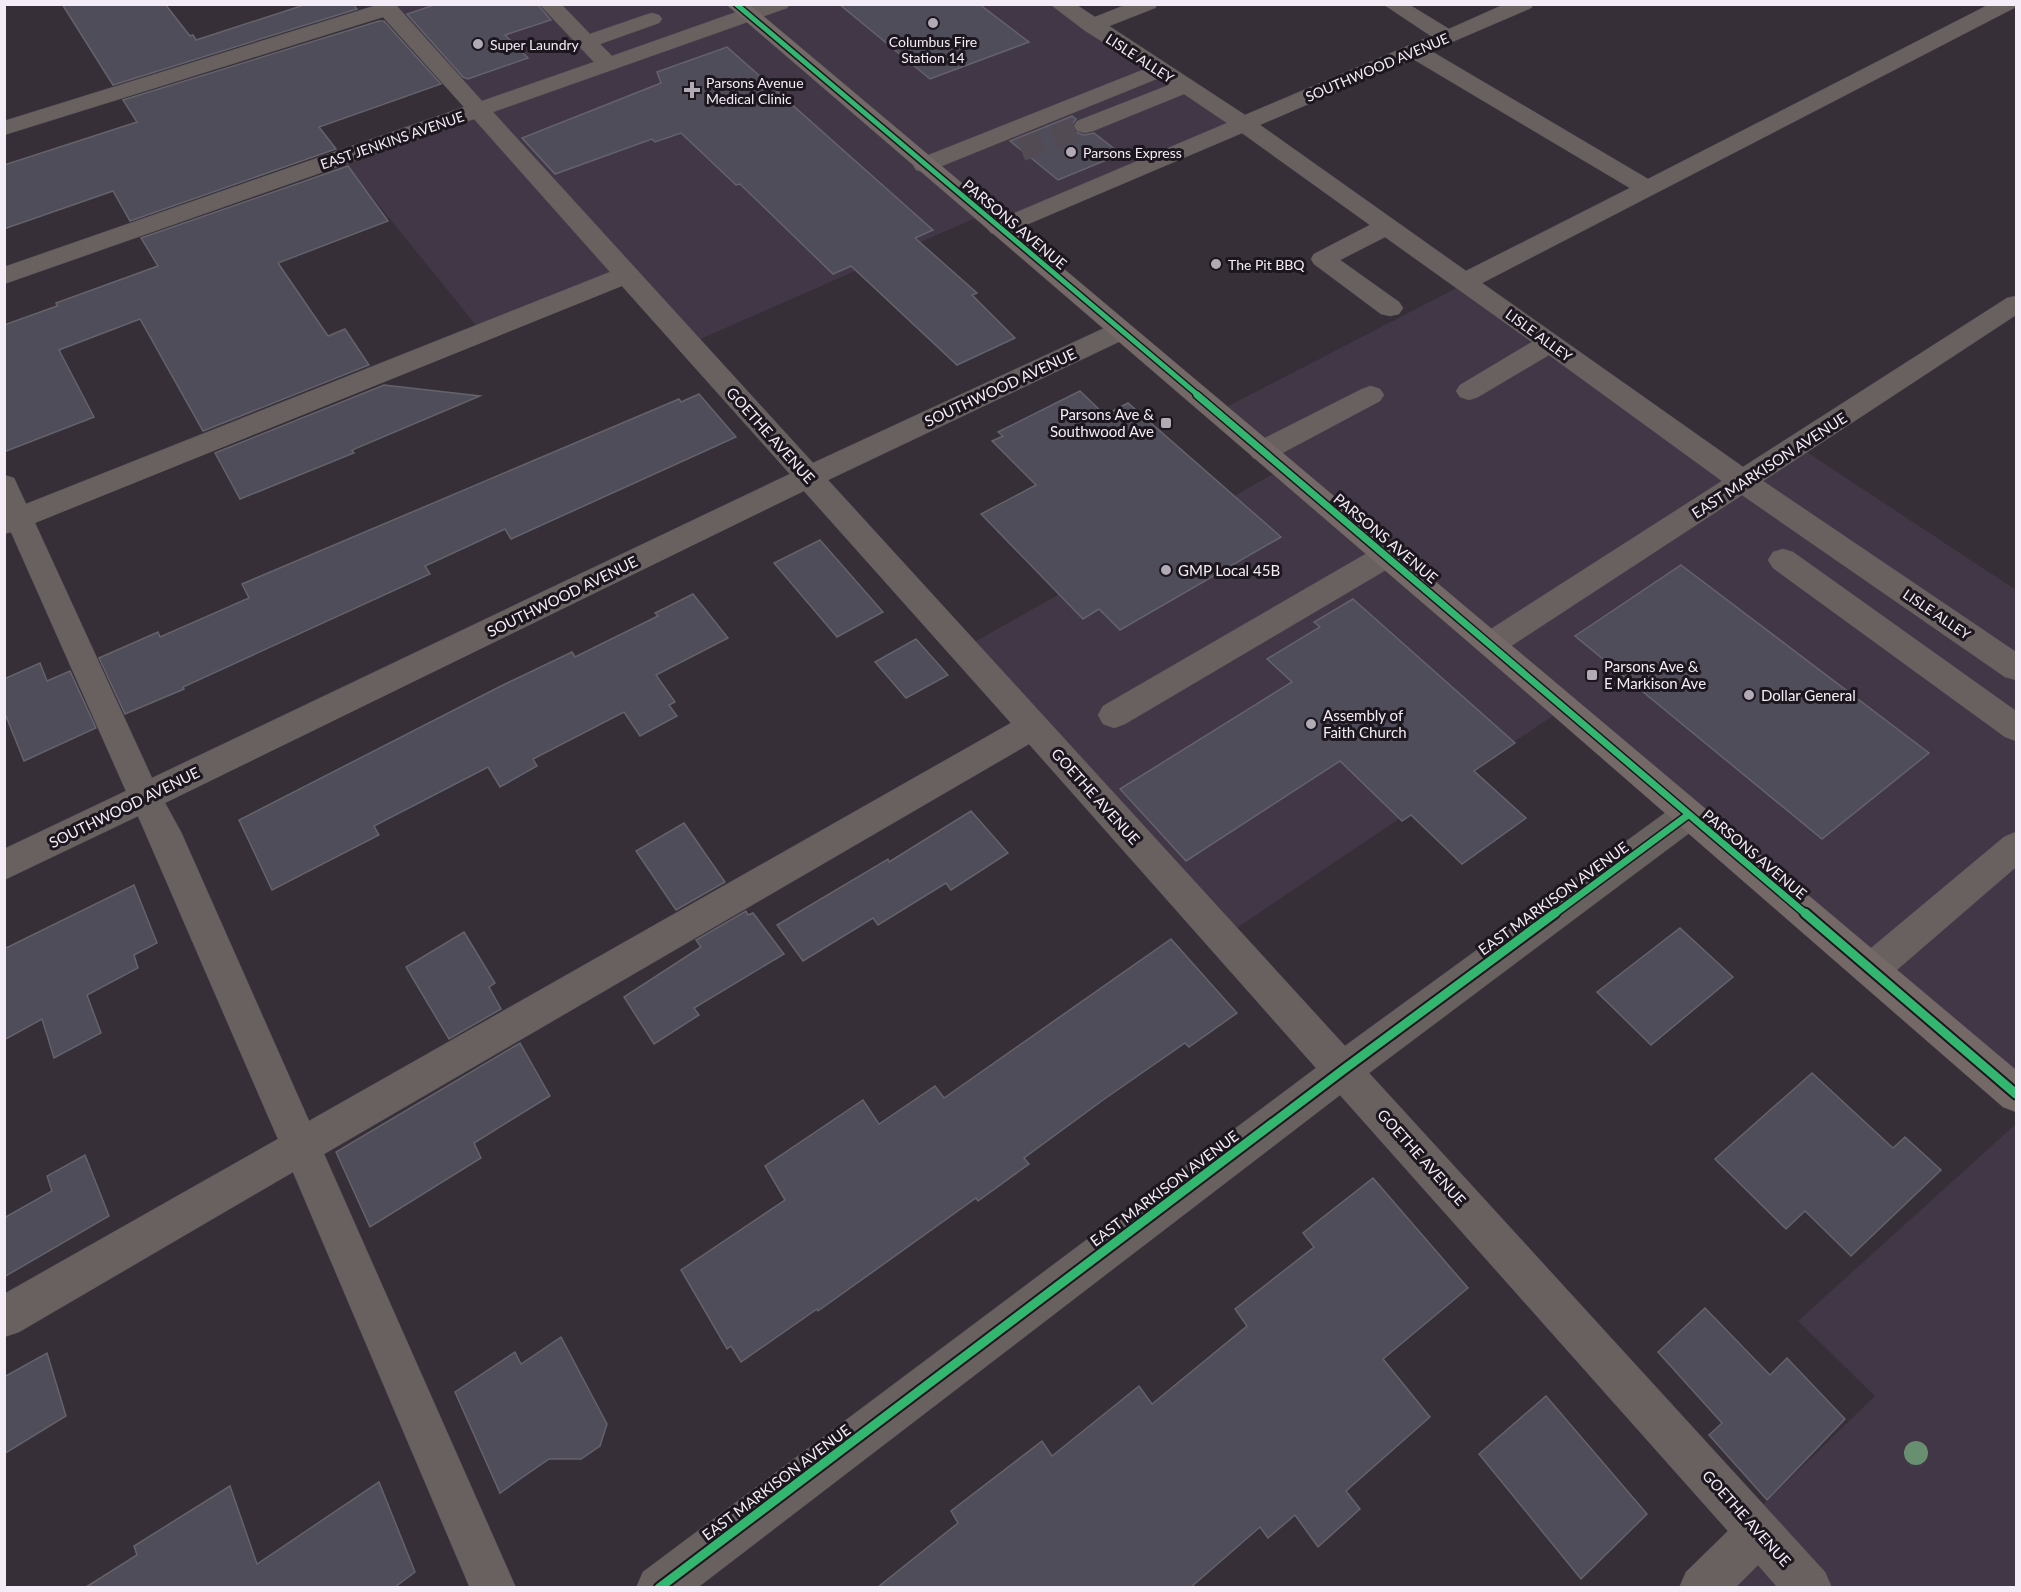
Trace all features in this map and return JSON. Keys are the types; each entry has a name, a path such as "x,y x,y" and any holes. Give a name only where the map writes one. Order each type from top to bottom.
{"main road":[{"name":"PARSONS AVENUE","path":"742,10 1491,644 2016,1094"}],"street":[{"path":"549,4 608,64"},
{"path":"636,4 675,41"},
{"name":"EAST JENKINS AVENUE","path":"4,276 675,41 742,10 780,4"},
{"name":"LISLE ALLEY","path":"1060,4 1244,124 1744,482 2016,668"},
{"path":"1091,26 1149,4"},
{"path":"1393,4 1448,37"},
{"name":"SOUTHWOOD AVENUE","path":"999,228 1524,4"},
{"path":"1464,282 2007,4"},
{"path":"4,128 385,7"},
{"name":"GOETHE AVENUE","path":"385,7 1809,1587"},
{"path":"586,42 652,20"},
{"path":"1415,51 1647,188"},
{"path":"924,165 1160,70"},
{"path":"1085,126 1185,86"},
{"path":"944,181 970,171"},
{"path":"1387,226 1323,258 1390,308"},
{"path":"12,521 626,274"},
{"name":"EAST MARKISON AVENUE","path":"1491,644 2016,304"},
{"name":"SOUTHWOOD AVENUE","path":"4,865 809,477 1120,331"},
{"path":"1469,391 1550,343"},
{"path":"1263,451 1371,395"},
{"path":"4,485 12,521 146,797 302,1146 493,1587"},
{"path":"1114,715 1386,556"},
{"path":"1783,560 2016,728"},
{"path":"4,1317 1033,726"},
{"name":"EAST MARKISON AVENUE","path":"659,1587 1343,1070 1688,815"},
{"path":"1871,970 2016,847"},
{"path":"1702,1587 1759,1532"}],"shaded area":[{"path":"379,4 1068,5 1248,127 1000,236 980,216 689,344 620,274 479,329 339,156 472,107"},
{"path":"1468,282 1742,478 1793,443 2016,590 2016,1093 1563,709 1220,939 953,654 1277,472 1213,414"},
{"path":"2016,1124 2016,1587 1677,1588 1875,1396 1798,1321"}],"building":[{"path":"62,4 165,4 190,36 193,35 196,40 307,4 353,4 357,9 113,85"},
{"name":"Super Laundry","path":"437,4 537,4 551,20 505,35 528,58 468,79 463,77 407,14"},
{"name":"Columbus Fire Station 14","path":"839,4 979,4 1029,42 930,79"},
{"path":"384,21 441,84 319,127 336,149 130,221 113,191 4,229 4,165 137,122 123,100"},
{"path":"727,47 933,230 915,238 977,293 972,295 1015,338 957,365 851,266 833,274 740,184 736,185 681,133 655,142 652,139 555,174 522,138 661,83 657,72"},
{"name":"Parsons Express","path":"1072,116 1076,119 1072,125 1075,132 1084,135 1094,133 1121,154 1058,180 1010,141"},
{"path":"348,166 388,221 278,263 328,336 345,329 369,365 203,431 140,319 59,350 94,417 4,452 4,325 57,306 56,303 158,266 141,238"},
{"path":"384,385 480,396 352,450 354,453 240,499 215,453"},
{"path":"1080,391 1105,415 1128,403 1281,537 1120,630 1099,609 1083,619 981,514 1036,485 992,441 1003,436 998,432"},
{"path":"699,394 736,437 511,539 505,529 425,566 430,574 183,687 184,689 125,714 99,658 158,632 160,637 249,598 242,584 679,399 681,402"},
{"path":"820,540 883,612 837,637 774,563"},
{"name":"Dollar General","path":"1681,565 1929,753 1822,839 1575,636"},
{"path":"693,594 728,638 656,675 675,702 669,705 677,716 640,736 624,712 533,759 537,766 500,787 488,767 374,826 379,835 272,890 239,820 501,686 572,652 575,657 658,616 655,613"},
{"name":"Assembly of Faith Church","path":"1353,599 1515,743 1474,771 1526,818 1462,864 1411,815 1402,821 1340,761 1186,861 1120,789 1292,682 1267,659 1320,627 1314,622"},
{"path":"916,639 948,675 906,698 875,662"},
{"path":"40,663 47,681 70,671 96,728 24,761 4,711 4,679"},
{"path":"971,811 1008,853 951,890 946,883 878,925 873,918 803,961 777,925 888,859 889,862"},
{"path":"684,823 725,882 676,910 636,851"},
{"path":"134,885 157,943 134,955 138,968 87,995 101,1033 54,1058 42,1019 4,1040 4,949"},
{"path":"746,911 748,915 753,913 784,954 694,1008 699,1015 654,1044 624,997 701,947 696,940"},
{"path":"1680,928 1733,977 1651,1045 1597,992"},
{"path":"464,932 495,983 489,987 501,1009 449,1039 406,967"},
{"path":"1171,939 1237,1013 1189,1047 1185,1043 1103,1100 1024,1158 1029,1164 978,1201 976,1198 818,1311 817,1309 741,1362 731,1346 727,1349 681,1270 785,1200 765,1166 863,1100 879,1124 935,1086 944,1098"},
{"path":"520,1043 550,1096 474,1143 481,1158 370,1227 336,1152"},
{"path":"1812,1073 1893,1148 1905,1137 1941,1170 1851,1256 1805,1211 1786,1229 1715,1159"},
{"path":"85,1155 109,1216 4,1277 4,1218 52,1191 47,1176"},
{"path":"1373,1178 1468,1288 1383,1359 1430,1417 1346,1491 1360,1509 1318,1547 1295,1515 1268,1538 1260,1527 1191,1587 878,1587 958,1523 951,1511 1042,1441 1052,1456 1139,1386 1152,1404 1247,1326 1235,1309 1314,1247 1303,1233"},
{"path":"1705,1308 1770,1375 1787,1358 1845,1419 1767,1500 1709,1435 1722,1423 1658,1352"},
{"path":"561,1337 607,1424 600,1446 581,1459 549,1459 500,1493 455,1392 515,1352 521,1364"},
{"path":"47,1353 66,1416 4,1454 4,1377"},
{"path":"1546,1396 1647,1514 1581,1579 1479,1454"},
{"path":"379,1482 415,1572 395,1587 86,1587 137,1555 134,1546 230,1486 257,1564"}],"tunnel":[{"path":"1021,150 1085,126"}],"cycle path":[{"path":"736,4 1491,644 2016,1094"},
{"path":"659,1588 1343,1070 1688,815"}],"place":[{"name":"Columbus Fire Station 14","path":"933,23"},
{"name":"Super Laundry","path":"478,44"},
{"name":"Parsons Avenue Medical Clinic","path":"692,90"},
{"name":"Parsons Express","path":"1071,152"},
{"name":"The Pit BBQ","path":"1216,264"},
{"name":"Parsons Ave & Southwood Ave","path":"1166,423"},
{"name":"GMP Local 45B","path":"1166,570"},
{"name":"Parsons Ave & E Markison Ave","path":"1592,675"},
{"name":"Dollar General","path":"1749,695"},
{"name":"Assembly of Faith Church","path":"1311,724"}]}
